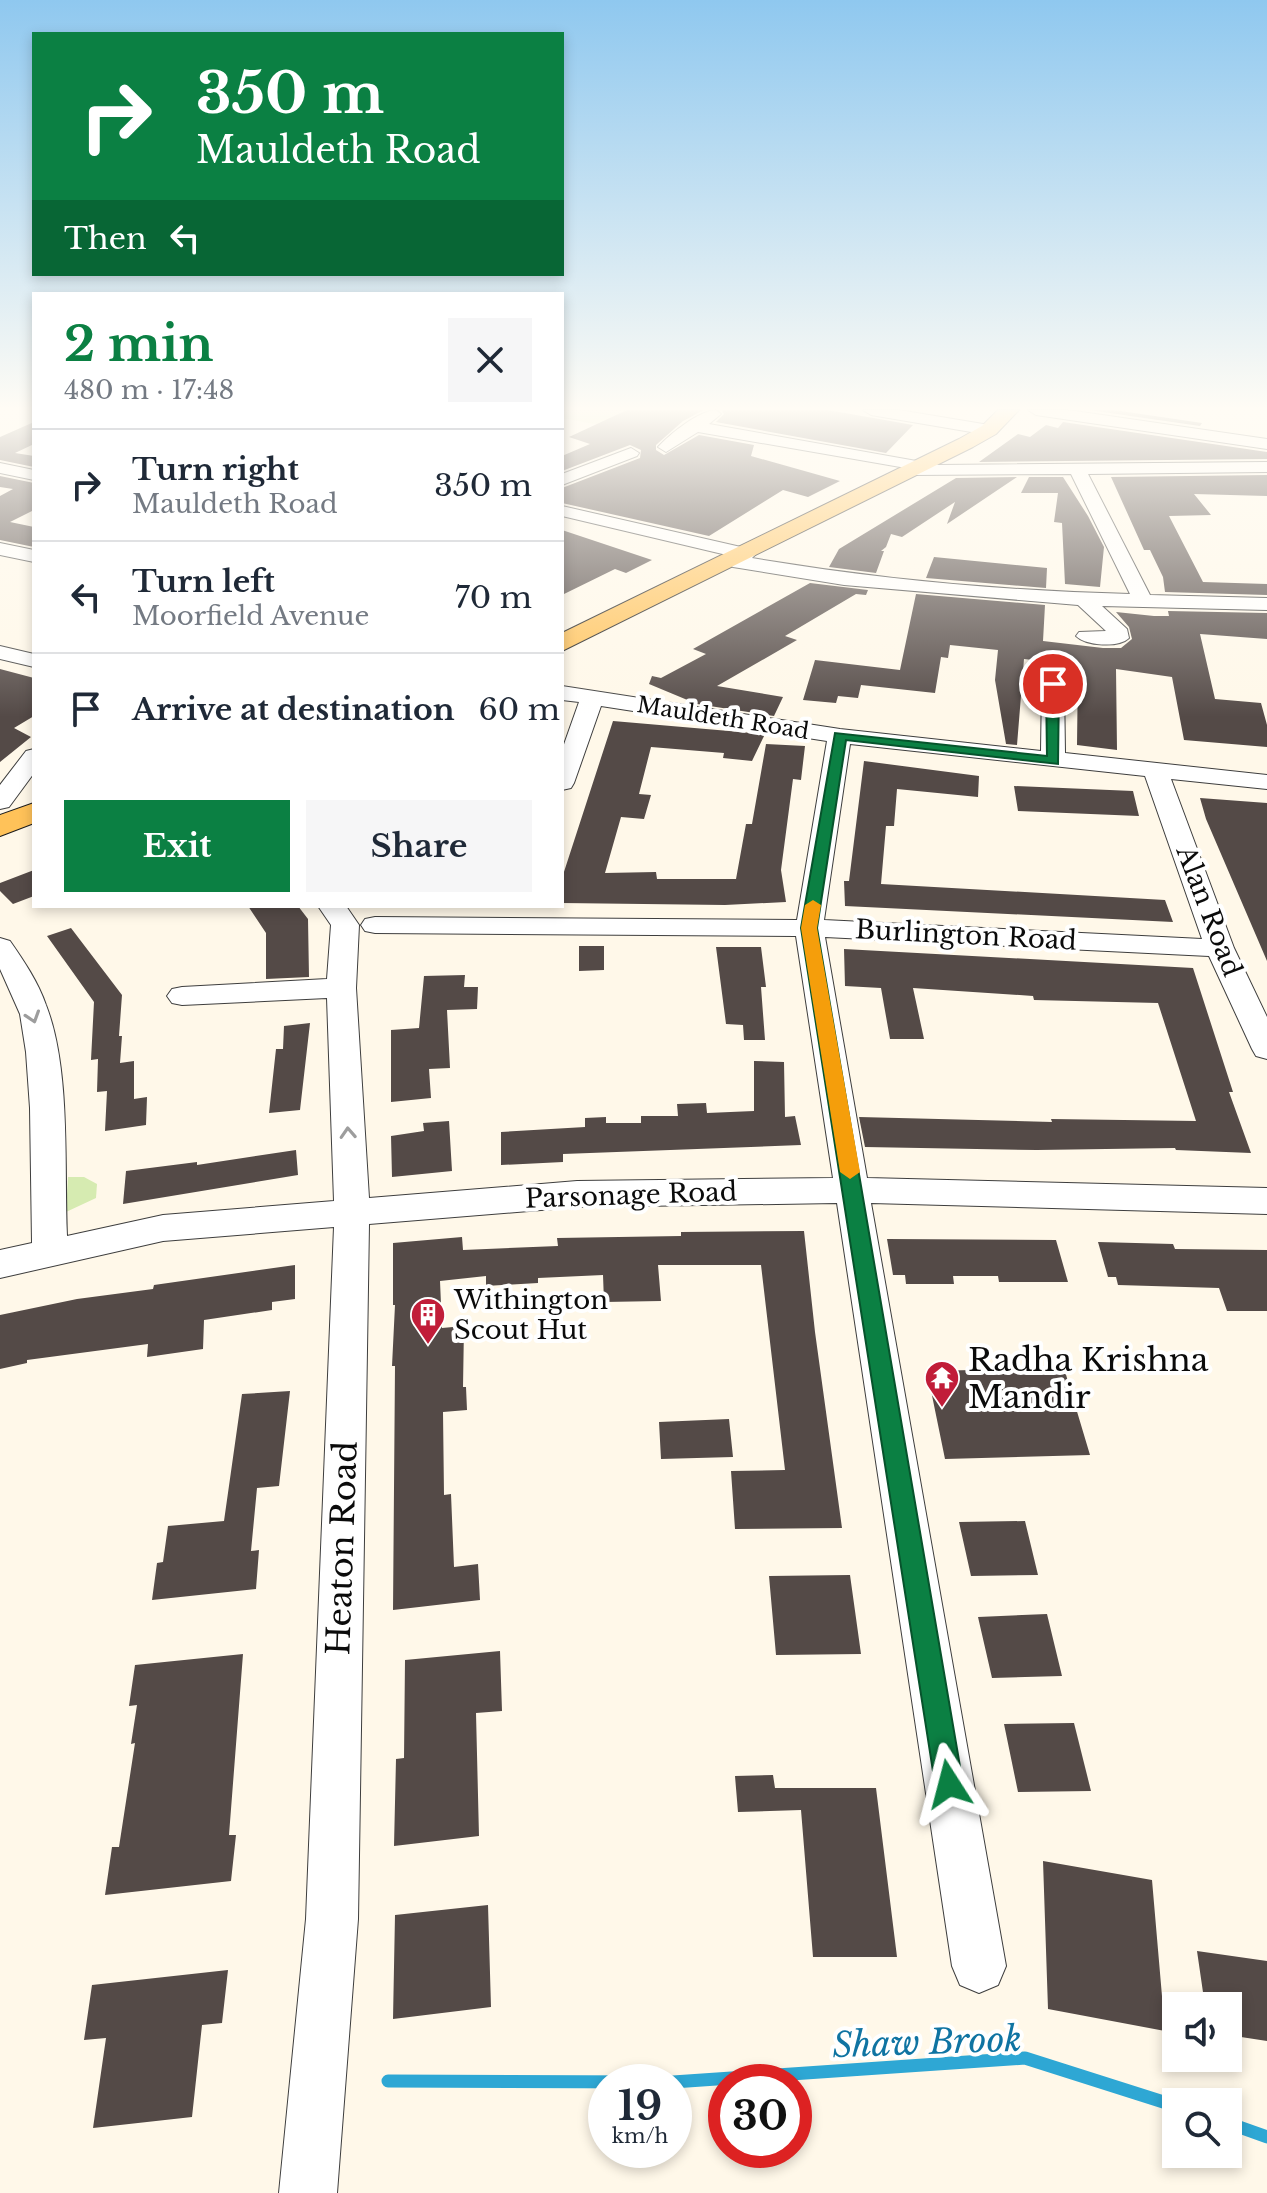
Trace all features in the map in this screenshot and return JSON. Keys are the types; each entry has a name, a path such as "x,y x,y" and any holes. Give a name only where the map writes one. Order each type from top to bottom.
{"main road":[{"path":"564,642 829,512"},
{"path":"0,826 32,813"}],"street":[{"path":"567,512 740,557 844,579 1084,600 1267,604"},
{"path":"1099,512 1143,601"},
{"path":"0,549 32,556"},
{"path":"1084,600 1120,633 1119,638 1086,636"},
{"path":"0,652 32,660"},
{"path":"1053,684 1053,761"},
{"name":"Mauldeth Road","path":"564,693 840,736 1267,782"},
{"path":"564,777 592,698"},
{"path":"840,736 809,928 979,1966"},
{"path":"0,802 19,762"},
{"name":"Alan Road","path":"1156,772 1220,948 1267,1049"},
{"name":"Heaton Road","path":"308,2193 332,1919 352,1211 341,988 345,925 333,908"},
{"name":"Burlington Road","path":"375,925 515,916 1220,948"},
{"path":"0,947 11,962 37,1021 44,1085 50,1251"},
{"path":"182,996 341,988"},
{"name":"Parsonage Road","path":"0,1264 163,1228 577,1194 853,1190 1267,1201"}],"green space":[{"path":"68,1177 84,1177 97,1184 96,1198 66,1212"}],"building":[{"path":"0,512 29,512 10,522 32,527 32,547 0,540"},
{"path":"604,512 747,512 709,536"},
{"path":"899,512 939,512 902,537 891,534 881,551 884,551 876,573 829,567 839,549"},
{"path":"951,512 964,512 947,524"},
{"path":"1055,512 1086,512 1104,547 1100,587 1065,584 1062,523 1054,522"},
{"path":"1127,512 1209,512 1211,515 1169,516 1203,582 1267,584 1267,595 1165,592 1163,577 1150,550 1144,550"},
{"path":"564,531 652,560 626,573 615,569 564,594"},
{"path":"934,557 1047,568 1046,588 926,578"},
{"path":"810,583 868,590 866,595 856,594 785,636 797,640 717,686 783,697 774,716 697,704 649,684 652,676 661,678 706,654 693,649"},
{"path":"916,594 1045,605 1043,641 1103,648 1121,648 1132,639 1129,627 1116,612 1154,616 1169,616 1168,611 1267,613 1267,639 1200,634 1215,699 1261,703 1267,725 1267,747 1184,740 1172,677 1116,669 1117,750 1077,745 1078,665 1024,659 1017,745 1006,744 995,680 998,650 950,645 948,658 941,657 935,693 861,685 858,698 838,696 836,703 803,700 815,660 900,670"},
{"path":"0,669 32,677 32,717 14,728 31,737 0,762"},
{"path":"613,721 765,734 752,761 723,758 724,753 651,747 639,794 651,795 644,819 621,817 605,873 656,872 657,879 736,879 746,824 752,824 766,744 805,746 801,780 793,779 781,870 786,902 725,905 564,903 564,872"},
{"path":"864,761 979,776 978,797 897,789 894,826 886,826 881,884 1165,900 1173,922 845,906 844,881 849,881"},
{"path":"1014,786 1133,791 1139,816 1018,811"},
{"path":"1200,798 1267,803 1267,961 1206,819"},
{"path":"32,871 32,897 13,904 0,891 0,883"},
{"path":"249,908 300,908 308,919 309,977 266,979 266,933"},
{"path":"71,928 122,995 120,1063 134,1061 134,1099 147,1097 146,1125 105,1131 107,1091 97,1092 98,1059 91,1060 94,1002 47,936"},
{"path":"579,946 604,946 604,970 579,971"},
{"path":"716,947 761,947 766,987 761,987 765,1040 744,1040 743,1025 726,1024"},
{"path":"844,949 1193,968 1233,1092 1229,1092 1251,1153 1175,1148 1037,1150 865,1147 859,1117 1052,1122 1051,1119 1196,1121 1158,1003 1034,1000 1033,996 913,988 924,1039 890,1039 881,988 845,986"},
{"path":"465,975 464,987 478,987 477,1009 447,1010 450,1068 429,1069 431,1098 391,1102 391,1030 419,1028 424,976"},
{"path":"310,1023 300,1110 269,1113 276,1049 283,1049 284,1026"},
{"path":"754,1061 784,1062 785,1117 795,1116 801,1145 563,1154 563,1162 501,1165 501,1132 585,1127 585,1118 606,1117 606,1123 641,1123 641,1116 678,1116 677,1104 706,1103 707,1113 754,1111"},
{"path":"449,1121 452,1171 392,1177 391,1136 424,1131 423,1123"},
{"path":"296,1150 298,1175 123,1204 126,1171 197,1162 197,1165"},
{"path":"804,1231 842,1528 735,1529 731,1471 785,1470 761,1265 658,1265 661,1301 604,1302 603,1275 538,1278 538,1283 486,1286 486,1276 440,1281 442,1328 464,1326 463,1387 466,1387 467,1410 443,1412 444,1495 451,1494 454,1567 478,1564 480,1600 393,1610 393,1243 462,1237 463,1250 558,1246 557,1238 681,1236 681,1232"},
{"path":"887,1239 1056,1240 1068,1282 999,1282 998,1276 953,1276 954,1284 906,1284 905,1275 893,1275"},
{"path":"1098,1242 1173,1244 1175,1249 1267,1250 1267,1311 1227,1311 1219,1288 1118,1285 1116,1277 1108,1277"},
{"path":"295,1265 295,1299 272,1302 272,1310 204,1320 203,1349 147,1357 148,1344 27,1360 27,1363 0,1369 0,1315 77,1299 153,1289 154,1285"},
{"path":"1064,1368 1090,1455 945,1459 927,1371"},
{"path":"290,1391 279,1486 257,1488 251,1551 259,1550 256,1589 152,1600 157,1563 163,1562 168,1526 224,1521 242,1394"},
{"path":"729,1419 733,1457 661,1459 659,1422"},
{"path":"1025,1521 1038,1575 971,1576 959,1522"},
{"path":"850,1575 861,1654 776,1655 769,1576"},
{"path":"1047,1614 1062,1676 992,1678 978,1617"},
{"path":"500,1651 502,1711 476,1713 479,1836 394,1846 396,1759 404,1758 405,1660"},
{"path":"243,1654 229,1835 236,1835 231,1881 105,1895 112,1847 119,1847 135,1743 131,1744 137,1705 129,1706 135,1665"},
{"path":"1074,1723 1091,1791 1018,1792 1004,1724"},
{"path":"773,1775 775,1788 876,1788 897,1957 813,1957 801,1810 738,1812 735,1776"},
{"path":"1043,1861 1152,1880 1162,2030 1048,2009"},
{"path":"488,1905 491,2007 393,2019 395,1915"},
{"path":"1197,1951 1267,1961 1267,2041 1242,2037 1242,1992 1203,1992"},
{"path":"228,1970 222,2023 202,2025 192,2117 93,2128 106,2038 84,2040 92,1985"}],"waterway":[{"name":"Shaw Brook","path":"692,2081 1025,2058 1162,2102"},
{"name":"Shaw Brook","path":"388,2081 588,2082"},
{"name":"Shaw Brook","path":"1242,2128 1267,2137"}],"slow traffic":[{"path":"813,905 809,928 850,1172"}],"place":[{"name":"Withington Scout Hut","path":"428,1346"},
{"name":"Radha Krishna Mandir","path":"942,1409"}],"route":[{"path":"949,1784 809,928 840,736 1053,761 1053,684"}]}
